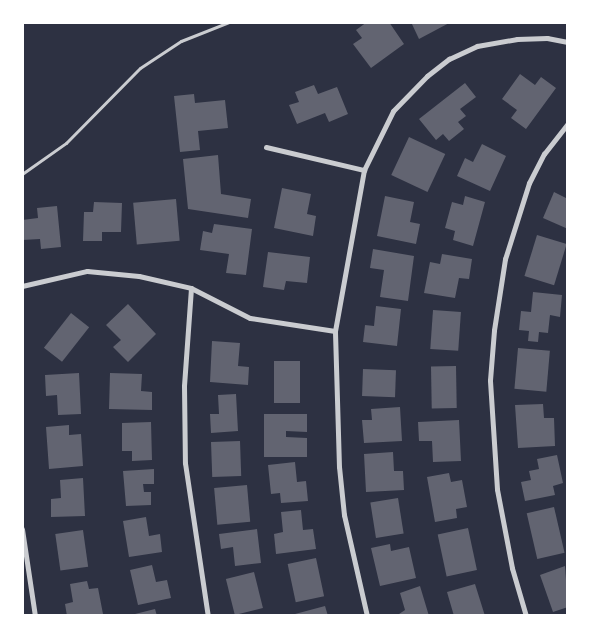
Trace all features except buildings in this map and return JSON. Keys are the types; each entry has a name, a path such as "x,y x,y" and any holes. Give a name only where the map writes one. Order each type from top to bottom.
{"street":[{"path":"367,616 344,515 336,402 335,331 364,170 393,111 427,76 449,59 477,46 517,39 547,38 568,42"},
{"path":"526,616 512,568 497,489 490,380 494,330 505,259 529,183 544,154 568,123"},
{"path":"266,147 364,170"},
{"path":"22,286 87,271 147,277 190,288 250,318 287,326 335,331"},
{"path":"190,288 184,386 186,463 208,616"},
{"path":"22,529 35,616"}],"lane":[{"path":"22,174 66,143 140,68 180,41 229,22"}]}
